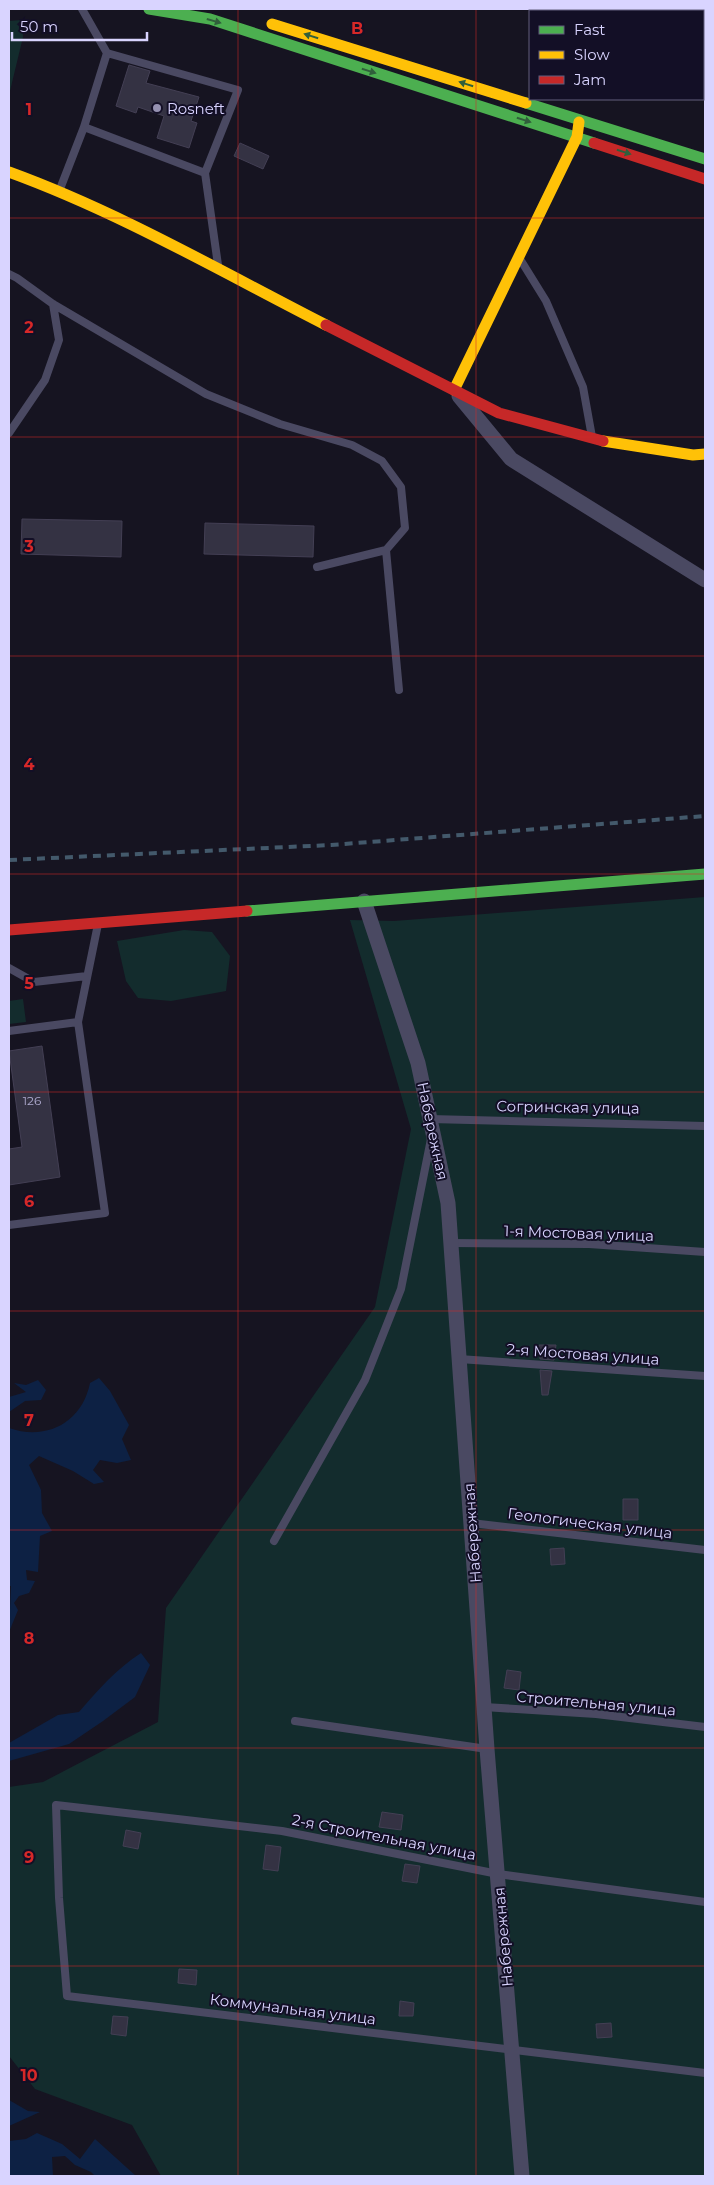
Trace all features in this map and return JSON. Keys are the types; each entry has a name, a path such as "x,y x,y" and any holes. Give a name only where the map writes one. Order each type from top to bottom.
{"main road":[{"path":"149,9 210,19 705,179"},
{"path":"261,20 705,159"},
{"path":"454,390 577,137 580,120"},
{"path":"9,172 59,190 499,413 592,439 693,455 705,454"},
{"path":"9,930 705,874"}],"street":[{"path":"454,390 510,459 705,580"},
{"name":"Набережная","path":"364,901 418,1064 448,1203 487,1749 522,2176"}],"lane":[{"path":"82,9 107,53 238,90 205,173 219,270"},
{"path":"59,190 84,127 107,53"},
{"path":"84,127 205,173"},
{"path":"519,258 546,301 583,387 592,439"},
{"path":"9,274 53,304 206,394 280,424 352,445 382,461 401,487 405,528 386,550 317,567"},
{"path":"9,433 45,380 59,340 53,304"},
{"path":"386,550 399,690"},
{"path":"9,1225 105,1213 78,1022 98,922"},
{"path":"9,968 34,982 87,976"},
{"path":"9,1031 78,1022"},
{"path":"274,1540 365,1380 401,1289 431,1124"},
{"name":"Согринская улица","path":"431,1124 705,1126"},
{"name":"1-я Мостовая улица","path":"451,1243 589,1244 705,1252"},
{"name":"2-я Мостовая улица","path":"459,1359 705,1376"},
{"name":"Геологическая улица","path":"471,1523 705,1550"},
{"name":"Строительная улица","path":"484,1707 596,1714 705,1727"},
{"path":"295,1721 487,1749"},
{"name":"2-я Строительная улица","path":"56,1805 282,1831 498,1874 705,1902"},
{"name":"Коммунальная улица","path":"56,1805 59,1898 67,1996 705,2073"}],"green space":[{"path":"22,20 23,37 9,95 9,21"},
{"path":"705,897 705,2176 161,2176 132,2125 35,2089 9,2056 9,1787 43,1782 158,1722 166,1608 375,1307 411,1129 350,920 394,921"},
{"path":"184,930 212,932 230,956 226,991 171,1001 138,998 126,981 117,941"},
{"path":"23,999 26,1022 9,1024 9,1001"}],"water":[{"path":"99,1378 110,1391 129,1425 122,1439 131,1460 117,1463 100,1460 93,1470 104,1482 94,1484 73,1471 39,1456 29,1465 41,1490 42,1513 52,1531 40,1536 38,1572 26,1570 27,1580 35,1581 29,1593 19,1596 14,1603 18,1610 9,1632 11,1586 9,1586 9,1428 36,1432 49,1430 60,1425 71,1418 79,1409 86,1397 90,1383"},
{"path":"38,1380 46,1390 41,1400 25,1401 9,1412 9,1397 26,1392 14,1383 26,1385"},
{"path":"141,1653 150,1665 135,1697 69,1744 9,1761 9,1743 58,1715 79,1712 115,1673"},
{"path":"9,2100 28,2111 40,2112 9,2126"},
{"path":"37,2133 62,2144 80,2159 95,2139 136,2176 95,2176 91,2172 75,2165 65,2156 52,2157 53,2176 9,2176 9,2141 26,2139"}],"building":[{"path":"129,65 150,71 146,83 199,97 191,121 197,123 189,148 157,138 164,116 138,107 136,113 116,106"},
{"path":"240,143 269,156 263,169 234,156"},
{"path":"22,519 122,521 121,557 21,554"},
{"path":"205,523 314,526 313,557 204,554"},
{"path":"42,1046 60,1177 9,1185 9,1149 22,1147 9,1051"},
{"path":"539,1345 556,1345 554,1360 540,1359"},
{"path":"540,1370 552,1371 548,1395 542,1395"},
{"path":"623,1499 638,1499 638,1520 623,1520"},
{"path":"564,1548 565,1564 551,1565 550,1549"},
{"path":"507,1670 521,1672 519,1690 504,1688"},
{"path":"382,1812 403,1815 401,1830 379,1827"},
{"path":"126,1830 141,1833 138,1849 123,1846"},
{"path":"266,1845 281,1847 278,1871 263,1869"},
{"path":"405,1864 420,1866 417,1883 402,1881"},
{"path":"179,1969 197,1970 196,1985 178,1983"},
{"path":"400,2001 414,2003 413,2016 399,2016"},
{"path":"113,2016 128,2017 126,2036 111,2034"},
{"path":"611,2023 612,2037 597,2038 596,2024"}],"railway":[{"path":"9,860 331,845 705,816"}],"traffic: fast":[{"path":"149,9 210,19 594,143"},
{"path":"526,103 705,159"},
{"path":"247,911 705,874"}],"traffic: slow":[{"path":"272,24 526,103"},
{"path":"454,390 577,137 579,122"},
{"path":"9,172 90,205 130,224 326,325"},
{"path":"603,441 693,455 705,454"}],"traffic: jam":[{"path":"594,143 705,179"},
{"path":"326,325 499,413 603,441"},
{"path":"9,930 247,911"}],"place":[{"name":"Rosneft","path":"157,108"}]}
